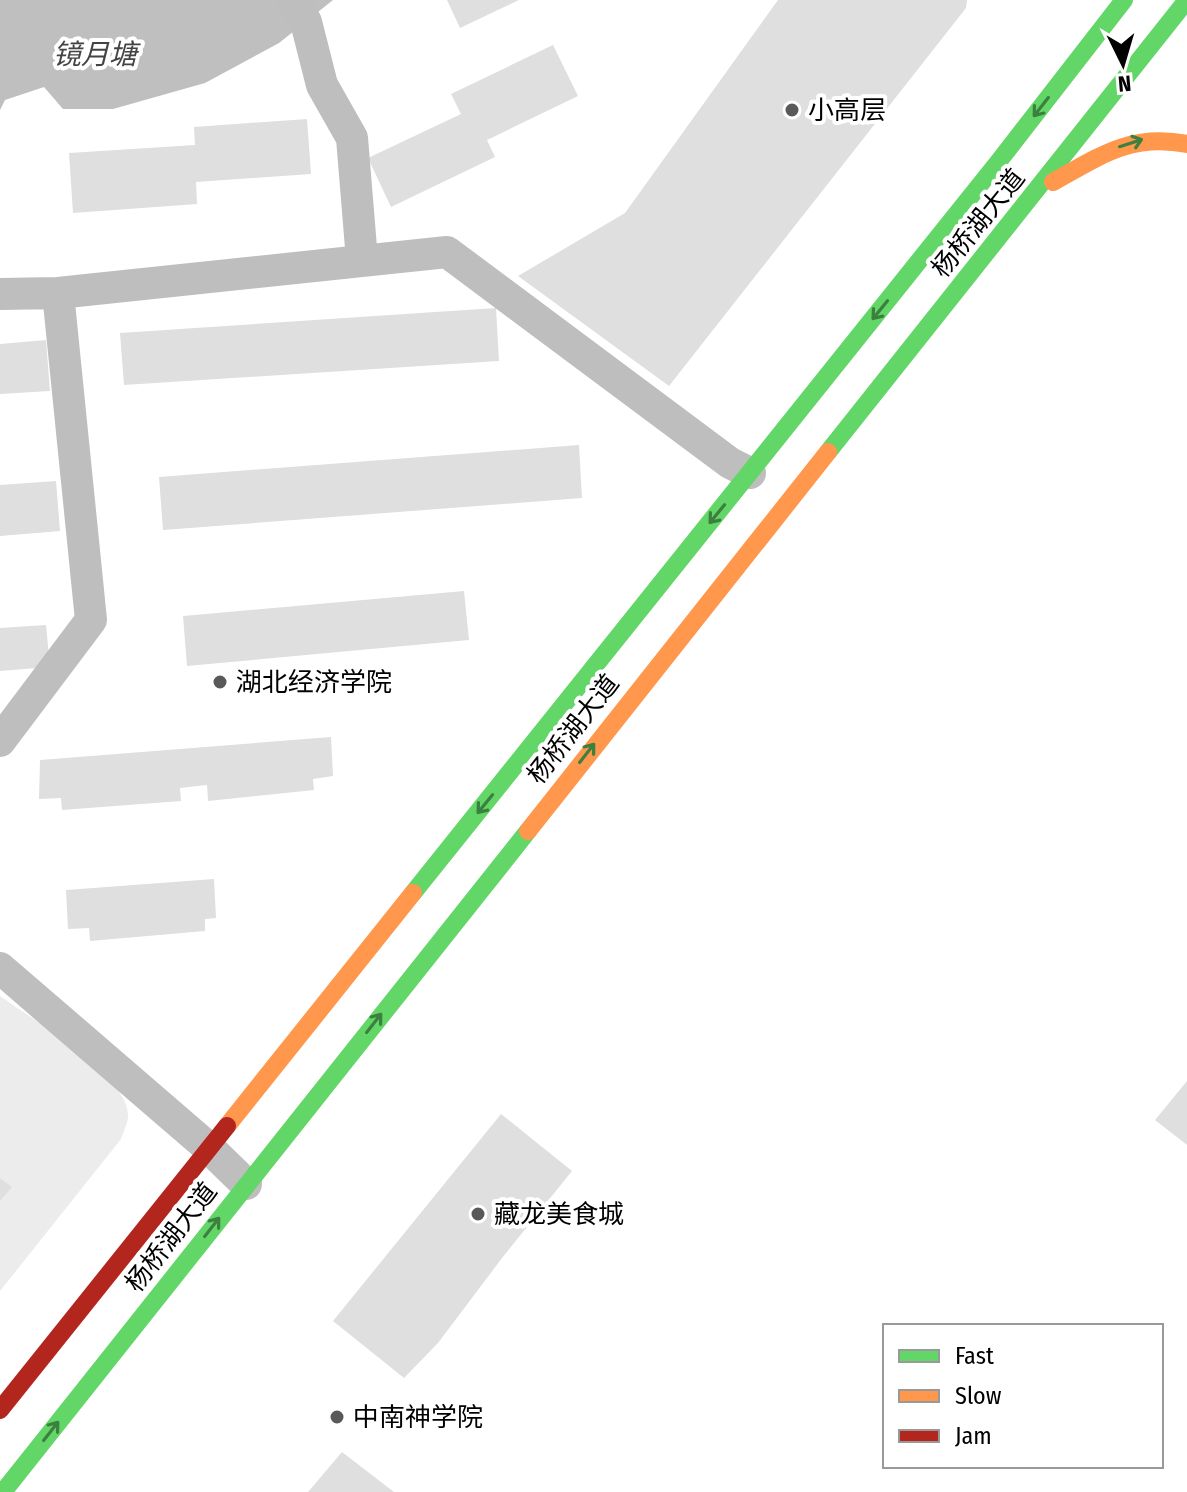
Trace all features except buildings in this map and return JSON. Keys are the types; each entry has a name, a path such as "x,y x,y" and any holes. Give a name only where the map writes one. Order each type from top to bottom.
{"main road":[{"name":"杨桥湖大道","path":"0,1410 1124,0"},
{"name":"杨桥湖大道","path":"3,1492 1187,0"},
{"path":"1037,191 1130,141 1154,138 1187,144"}],"street":[{"path":"293,0 306,22 322,85 352,138 362,260"},
{"path":"0,294 58,293 447,252 730,463 750,473"},
{"path":"0,741 91,620 58,293"},
{"path":"0,968 210,1149 246,1184"}],"shaded area":[{"path":"0,996 96,1067 125,1101 128,1116 121,1139 0,1291"}],"water":[{"name":"镜月塘","path":"0,0 333,0 279,43 205,83 113,109 63,109 44,87 5,100 0,110"}],"traffic: fast":[{"path":"413,893 999,161 1124,0"},
{"path":"828,452 1187,0"},
{"path":"3,1492 528,831"}],"traffic: slow":[{"path":"1053,182 1101,156 1132,144 1167,141 1187,144"},
{"path":"528,831 828,452"},
{"path":"227,1126 413,893"}],"traffic: jam":[{"path":"0,1410 227,1126"}],"place":[{"name":"小高层","path":"792,110"},
{"name":"湖北经济学院","path":"220,682"},
{"name":"藏龙美食城","path":"478,1214"},
{"name":"中南神学院","path":"337,1417"}]}
